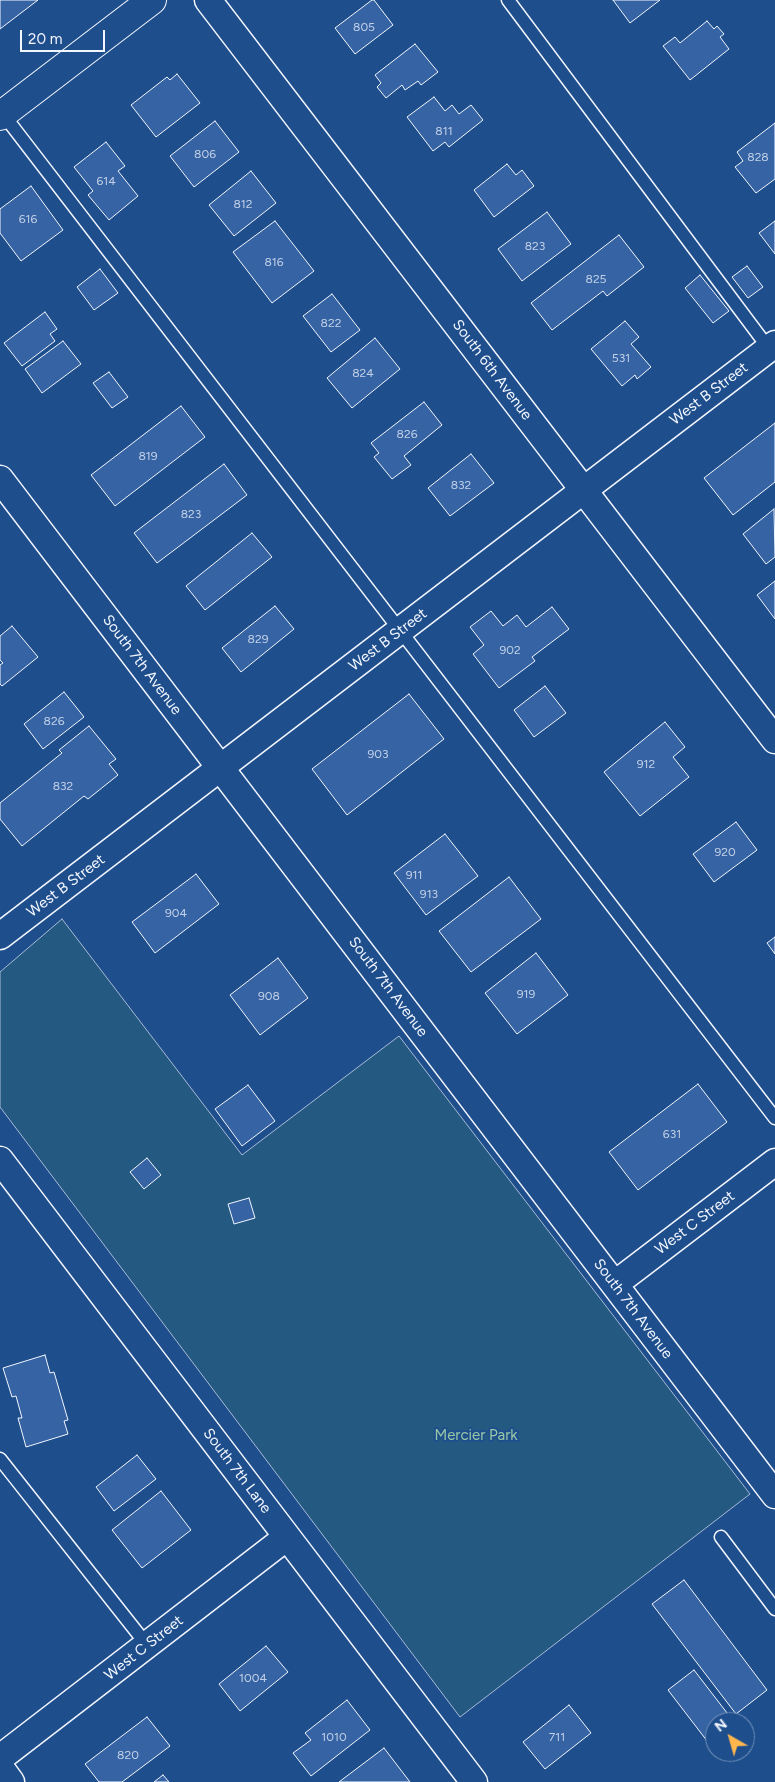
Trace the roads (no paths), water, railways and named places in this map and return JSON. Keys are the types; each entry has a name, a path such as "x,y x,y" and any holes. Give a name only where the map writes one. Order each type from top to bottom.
{"main road":[{"path":"2,115 152,0"}],"street":[{"name":"South 6th Avenue","path":"208,0 775,740"},
{"name":"West B Street","path":"0,936 584,490 773,349"},
{"name":"South 7th Avenue","path":"0,479 775,1495"},
{"name":"South 7th Lane","path":"0,1160 474,1782"},
{"name":"West C Street","path":"615,1284 775,1162"},
{"name":"West C Street","path":"0,1758 287,1537"},
{"path":"0,1767 12,1782"}],"lane":[{"path":"508,0 773,349"},
{"path":"2,115 775,1118"},
{"path":"0,1459 147,1645"},
{"path":"721,1537 775,1609"}],"park label":[{"name":"Mercier Park","path":"476,1436"}]}
